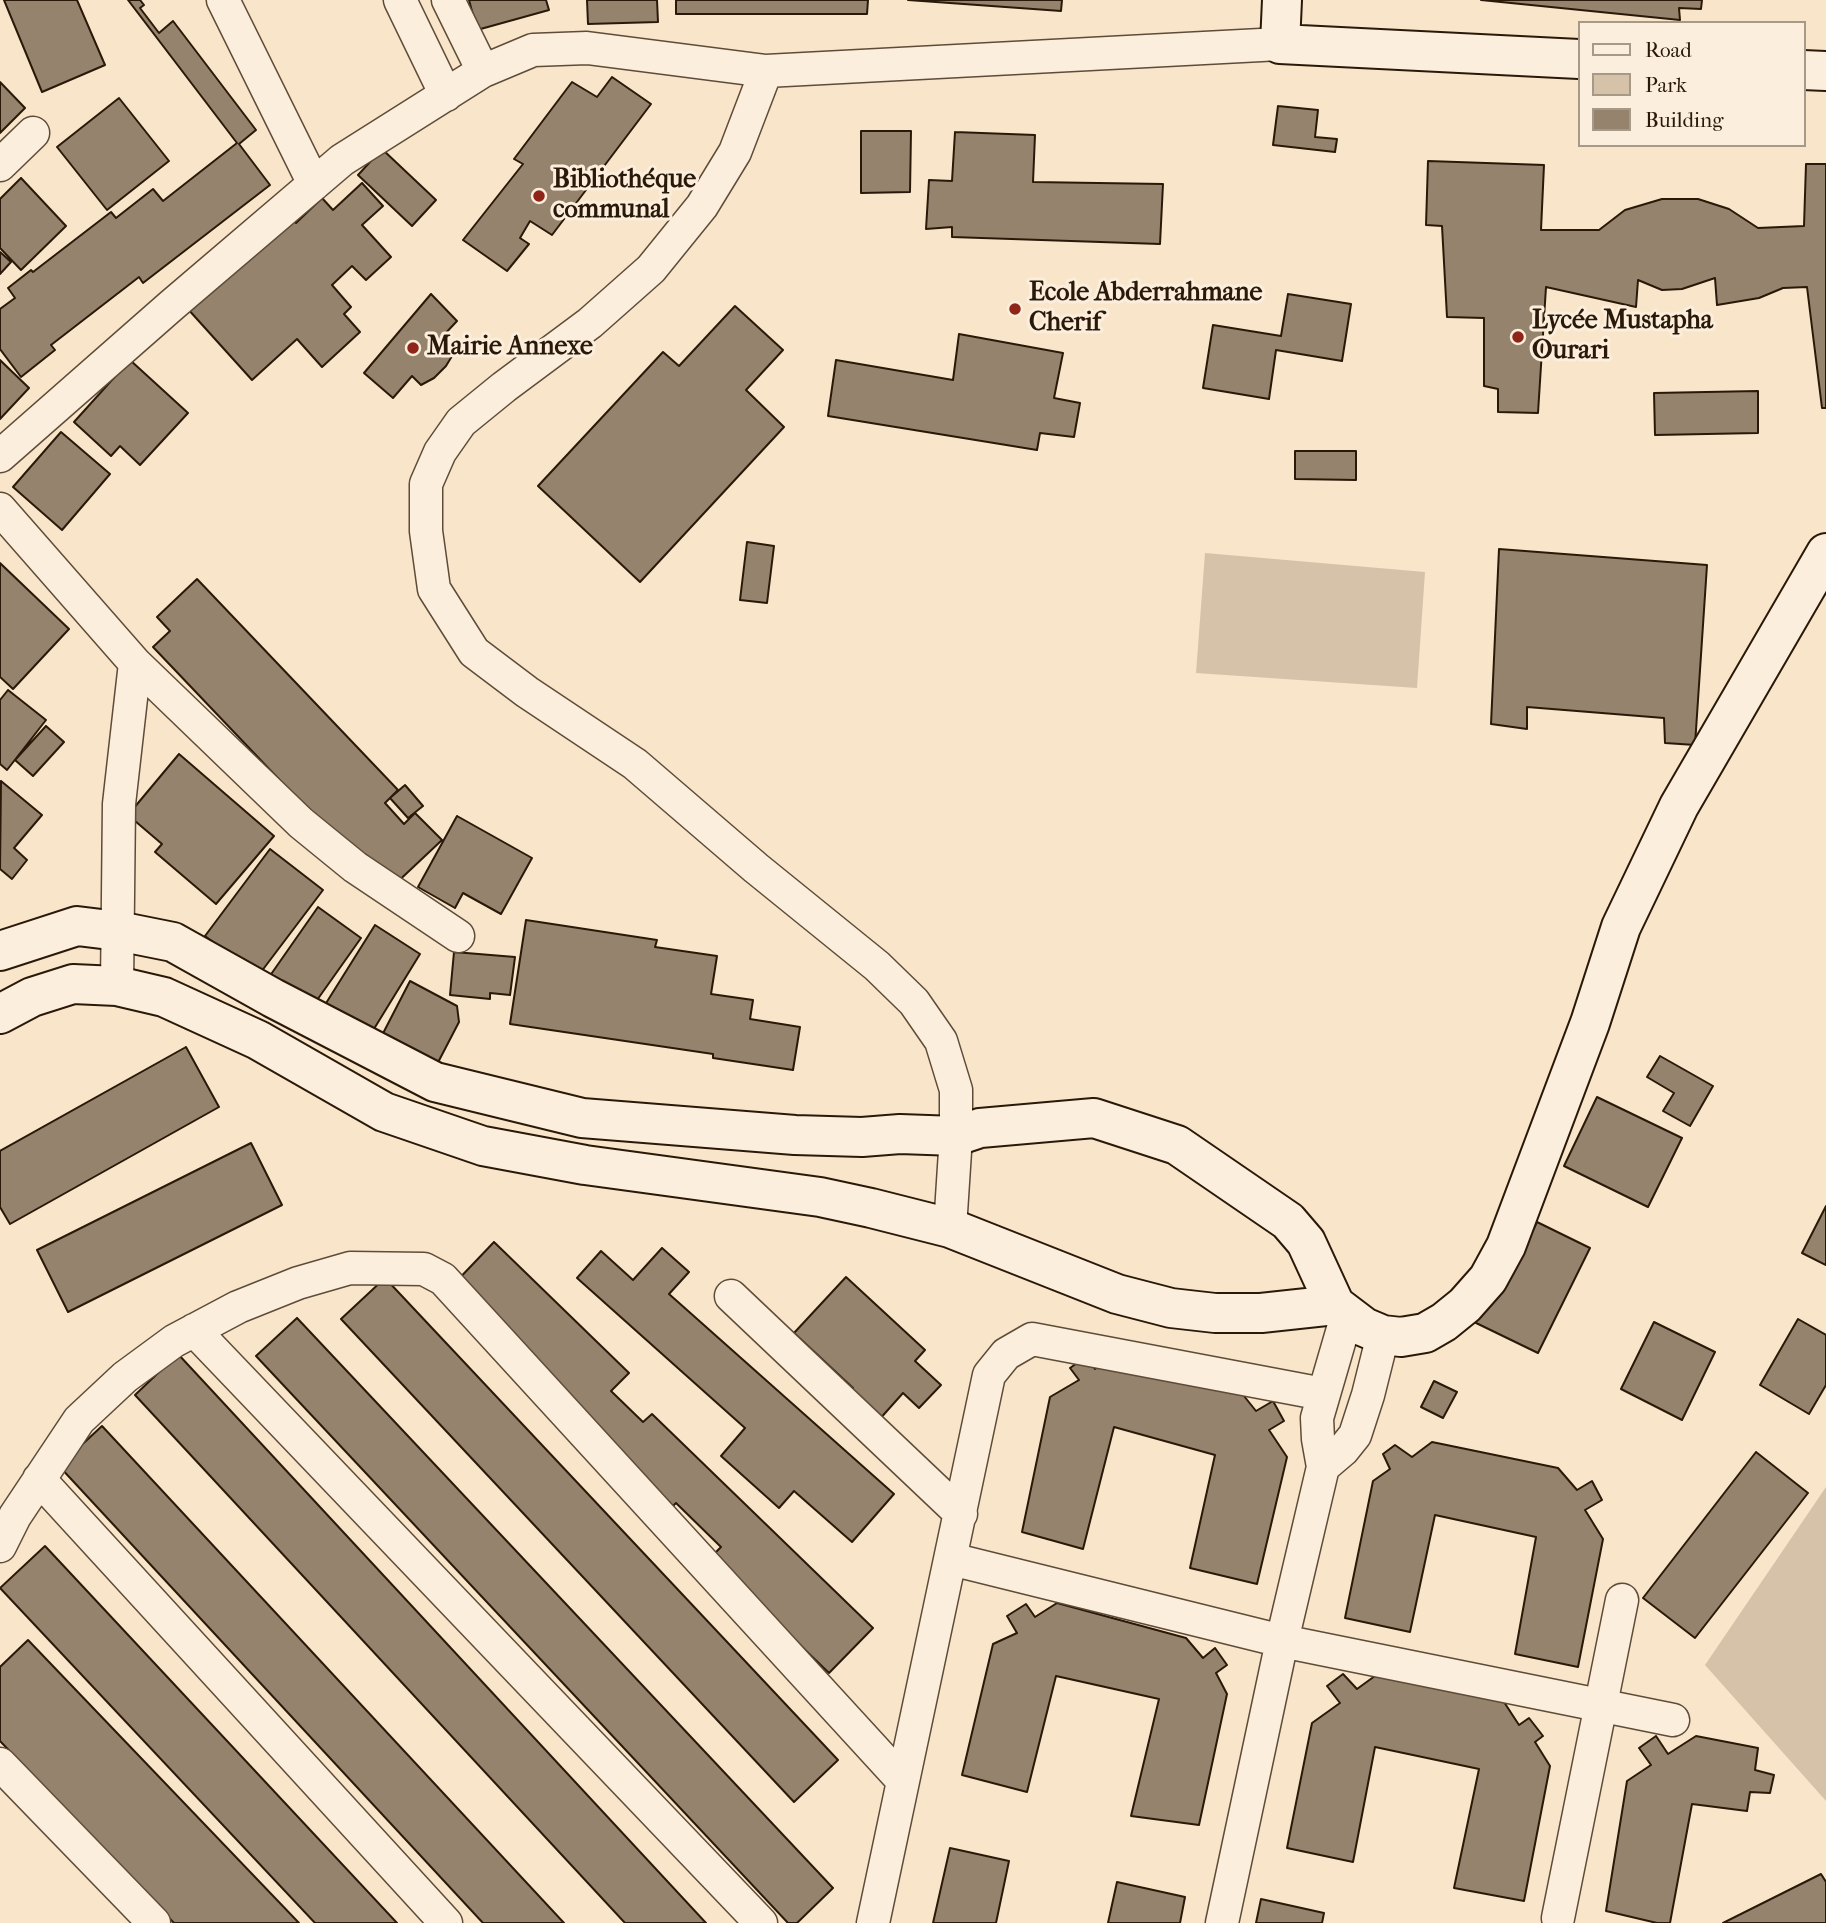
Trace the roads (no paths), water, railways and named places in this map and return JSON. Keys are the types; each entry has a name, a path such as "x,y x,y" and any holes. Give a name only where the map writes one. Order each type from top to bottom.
{"street":[{"path":"223,0 314,184"},
{"path":"400,0 446,95"},
{"path":"448,0 482,71"},
{"path":"1280,44 1282,0"},
{"path":"0,456 342,160 482,71 533,50 587,48 766,71 1280,44 1577,59"},
{"path":"1805,70 1826,71"},
{"path":"766,71 735,152 702,206 651,269 590,323 503,387 461,422 440,452 426,484 426,531 434,589 474,652 527,692 635,764 756,868 877,966 914,1002 941,1041 956,1090 950,1228"},
{"path":"0,165 33,133"},
{"path":"0,509 135,663 301,823 355,867 458,936"},
{"path":"0,951 77,926 173,942 273,998 435,1082 582,1118 795,1135 956,1136 980,1128 1094,1118 1177,1144 1288,1221 1306,1242 1341,1310 1383,1335 1401,1337 1425,1333 1465,1305 1488,1279 1506,1246 1590,1023 1621,927 1679,806 1826,553"},
{"path":"117,986 119,804 135,663"},
{"path":"0,1014 32,998 73,984 117,986 164,996 258,1040 384,1112 483,1146 586,1165 820,1197 950,1228 1117,1294 1171,1308 1215,1313 1341,1310"},
{"path":"0,1546 15,1516 79,1420 125,1377 174,1340 238,1307 298,1283 350,1268 424,1269 443,1279 902,1780"},
{"path":"731,1296 961,1514"},
{"path":"1222,1923 1282,1642 1323,1467 1317,1418 1341,1310"},
{"path":"194,1330 761,1923"},
{"path":"1323,1467 1343,1450 1355,1435 1383,1335"},
{"path":"873,1923 989,1375 1006,1353 1032,1339 1323,1394"},
{"path":"39,1479 446,1923"},
{"path":"951,1559 1282,1642 1673,1720"},
{"path":"1558,1918 1622,1600"},
{"path":"0,1764 154,1923"}],"place":[{"name":"Bibliothéque communal","path":"539,196"},
{"name":"Ecole Abderrahmane Cherif","path":"1015,309"},
{"name":"Lycée Mustapha Ourari","path":"1518,337"},
{"name":"Mairie Annexe","path":"413,348"}]}
